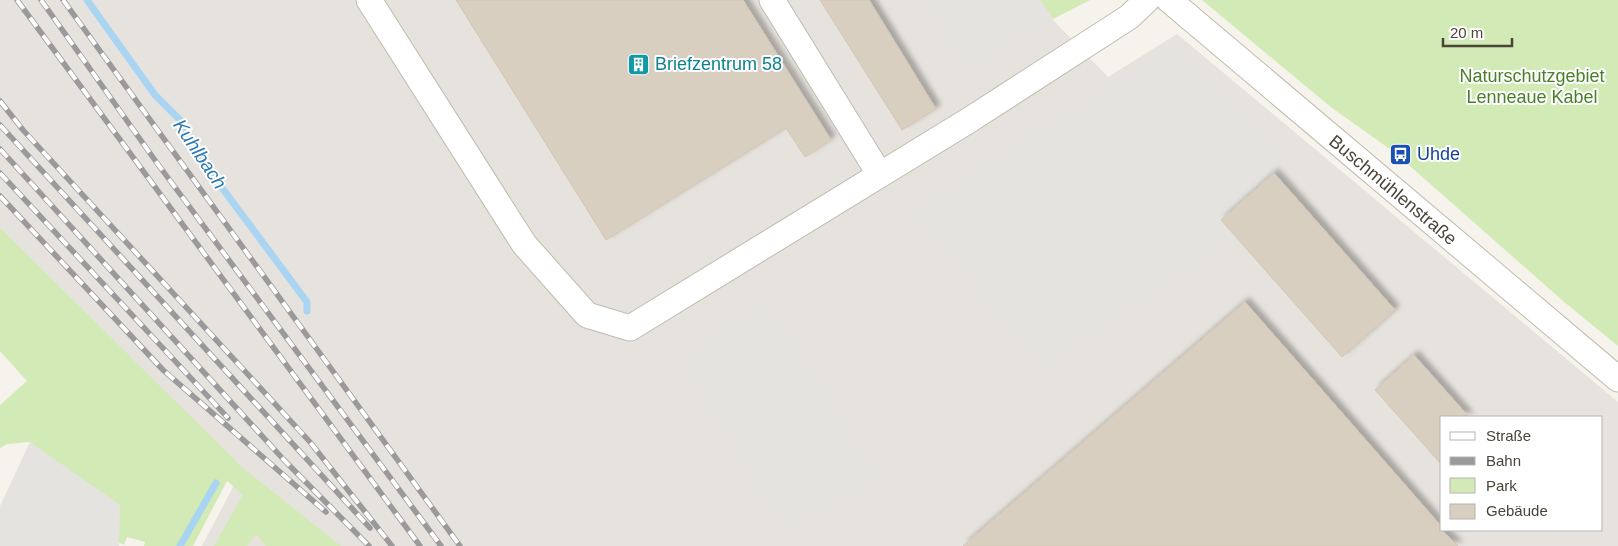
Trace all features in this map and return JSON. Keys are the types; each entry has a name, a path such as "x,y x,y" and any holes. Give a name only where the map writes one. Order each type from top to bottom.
{"street":[{"path":"368,0 524,244 586,315 630,328 880,175 1129,17 1148,0"},
{"path":"772,0 880,175"},
{"name":"Buschmühlenstraße","path":"1169,0 1618,379"}],"shaded area":[{"path":"0,0 1040,0 1053,20 1108,77 1177,34 1618,402 1618,546 202,546 243,468 0,232"},
{"path":"918,0 1040,0 1053,19 965,76"},
{"path":"1170,43 1290,148 1291,179 1285,185 1274,173 1221,219 1238,239 1040,370 908,211"},
{"path":"768,297 881,477 786,537 673,356"},
{"path":"30,442 120,505 119,546 0,546 0,506"}],"green space":[{"path":"1040,0 1090,0 1053,19"},
{"name":"Naturschutzgebiet Lenneaue Kabel","path":"1202,0 1618,0 1618,346 1563,301 1394,152 1332,108"},
{"path":"0,228 243,468 341,546 266,546 256,534 247,546 214,546 243,495 227,481 193,546 144,546 145,542 127,537 124,545 117,542 30,442 7,444 0,448 0,405 27,381 0,351"}],"building":[{"name":"Briefzentrum 58","path":"456,0 743,0 831,140 805,157 786,128 606,240"},
{"path":"820,0 869,0 936,109 902,130"},
{"path":"1274,173 1395,310 1342,357 1221,220"},
{"path":"1245,302 1440,525 1440,531 1443,531 1458,546 963,546"},
{"path":"1414,355 1468,416 1440,416 1440,463 1375,390"}],"waterway":[{"name":"Kuhlbach","path":"87,0 155,95 180,120 211,173 307,302 307,311"},
{"name":"Kuhlbach","path":"180,546 216,483"}],"railway":[{"path":"17,0 420,546"},
{"path":"41,0 157,163 441,546"},
{"path":"63,0 460,546"},
{"path":"0,101 23,130 310,442 392,546"},
{"path":"0,125 370,528"},
{"path":"0,149 284,460 369,546"},
{"path":"0,173 228,418"},
{"path":"0,196 163,370 326,512"}],"place":[{"name":"Briefzentrum 58","path":"639,64"},
{"name":"Uhde","path":"1401,154"}]}
